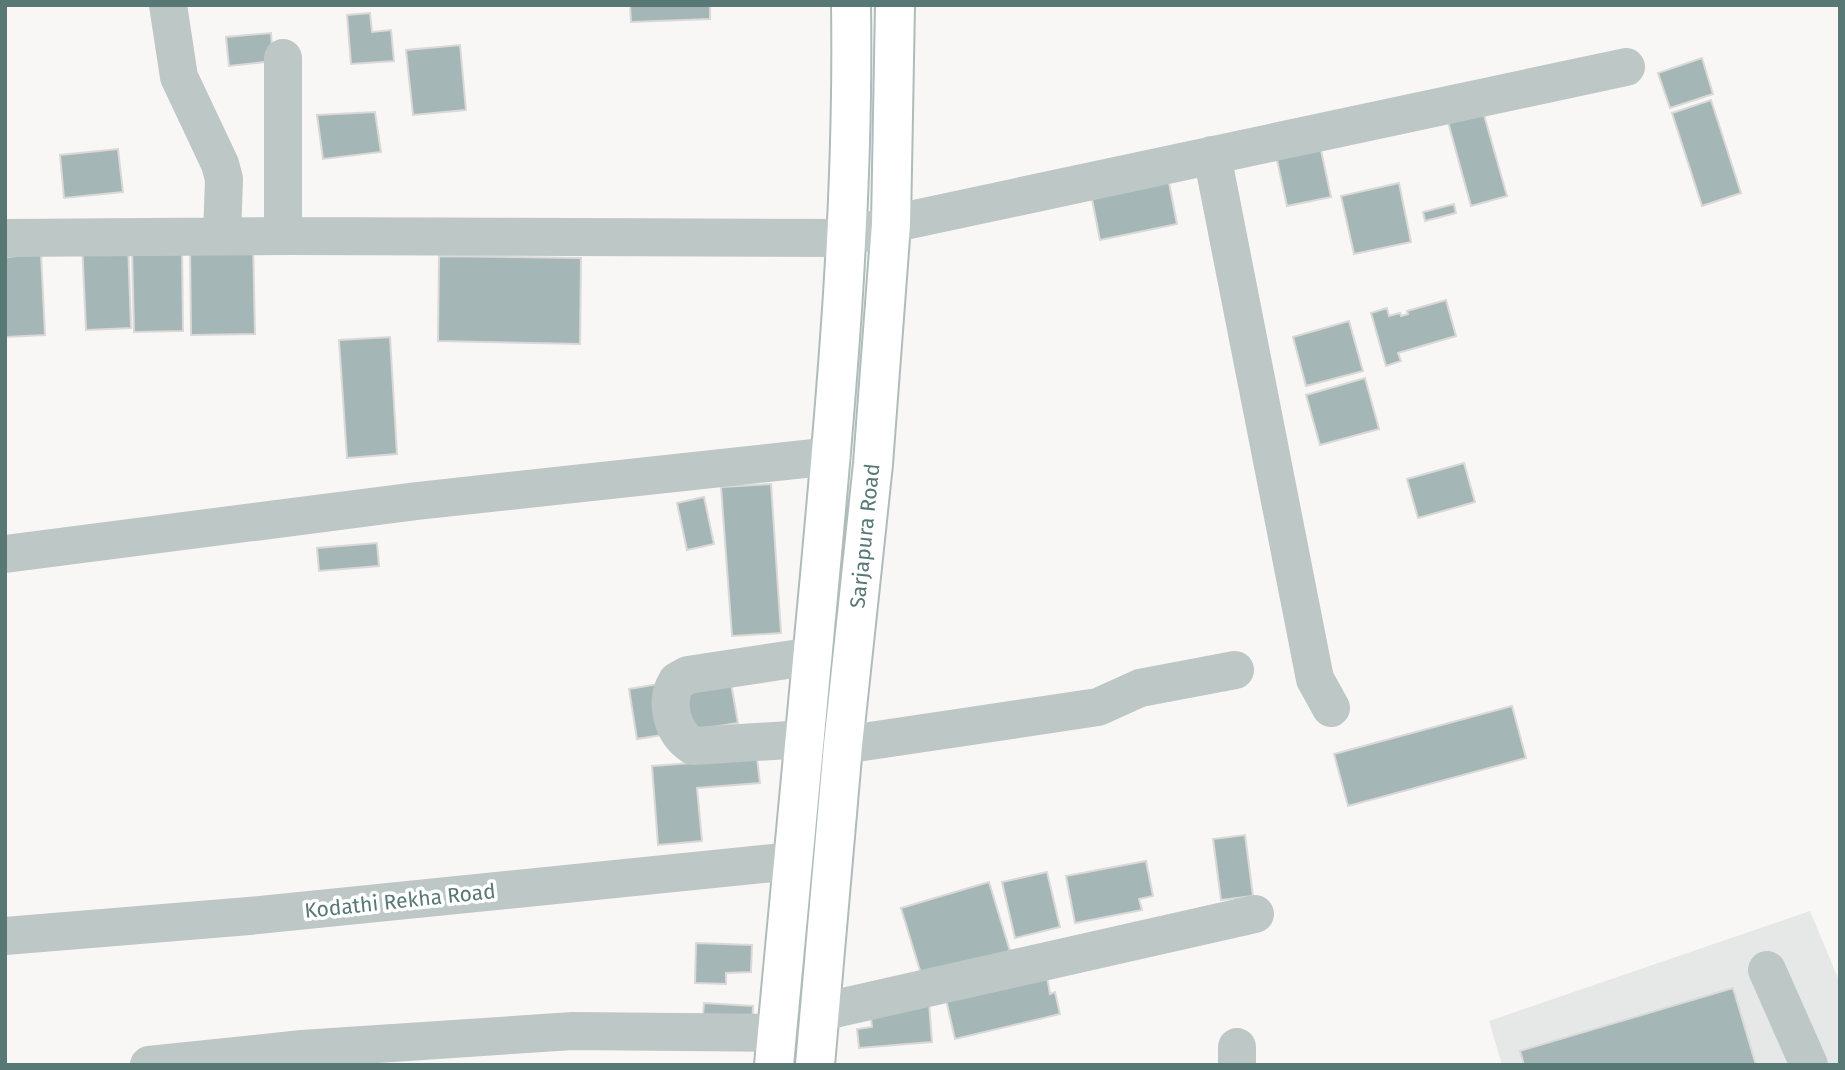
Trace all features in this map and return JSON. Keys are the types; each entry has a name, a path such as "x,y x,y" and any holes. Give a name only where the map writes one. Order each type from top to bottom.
{"main road":[{"name":"Sarjapura Road","path":"776,1049 832,456 848,238 852,103 851,5"},
{"name":"Sarjapura Road","path":"815,1065 843,745 873,464 891,224 895,5"}],"street":[{"path":"168,5 179,77 224,178 222,236"},
{"path":"283,58 283,236"},
{"path":"5,238 848,238 891,224 1626,67"},
{"path":"1212,155 1315,679 1331,709"},
{"path":"5,554 417,501 832,456"},
{"path":"805,739 693,746 677,730 670,699 681,677 813,656"},
{"path":"843,745 1098,707 1140,688 1235,670"},
{"name":"Kodathi Rekha Road","path":"5,936 249,916 793,861"},
{"path":"821,1012 1255,914"},
{"path":"1767,970 1808,1065"},
{"path":"149,1065 302,1057 573,1031 776,1049"}],"shaded area":[{"path":"1810,911 1840,983 1840,1065 1502,1065 1489,1021"}],"building":[{"path":"630,5 710,5 710,19 631,22"},
{"path":"370,13 372,32 391,30 394,61 351,64 347,15"},
{"path":"271,33 273,61 229,66 226,37"},
{"path":"460,45 466,110 413,115 406,50"},
{"path":"1702,58 1713,94 1670,108 1658,73"},
{"path":"1711,100 1741,193 1702,206 1672,113"},
{"path":"1480,101 1507,196 1471,206 1445,111"},
{"path":"375,112 381,152 323,159 317,115"},
{"path":"1319,141 1331,197 1287,206 1275,151"},
{"path":"118,149 123,192 64,198 60,155"},
{"path":"1167,173 1177,224 1100,240 1090,189"},
{"path":"1399,183 1411,242 1354,254 1341,196"},
{"path":"1454,204 1456,213 1425,221 1423,212"},
{"path":"253,240 255,334 191,335 190,245"},
{"path":"128,241 131,328 86,330 82,242"},
{"path":"182,246 183,331 134,332 132,247"},
{"path":"41,254 45,335 5,337 5,257"},
{"path":"439,256 581,258 580,344 438,341"},
{"path":"1446,300 1456,336 1398,353 1401,361 1386,366 1371,313 1387,308 1389,316 1400,313 1401,316 1408,314 1407,311"},
{"path":"1349,321 1363,371 1306,386 1293,337"},
{"path":"390,337 397,454 347,458 339,340"},
{"path":"1365,378 1379,429 1320,445 1306,395"},
{"path":"1464,463 1475,502 1418,518 1407,479"},
{"path":"771,484 781,633 732,636 721,487"},
{"path":"704,497 714,544 687,550 677,503"},
{"path":"377,543 379,566 319,571 317,548"},
{"path":"729,672 738,723 637,739 629,689"},
{"path":"1512,706 1526,758 1348,806 1334,754"},
{"path":"757,758 760,783 697,788 702,841 658,845 652,766"},
{"path":"1245,835 1253,896 1221,900 1213,839"},
{"path":"1146,861 1153,896 1139,899 1142,910 1075,923 1066,876"},
{"path":"1047,872 1060,927 1015,938 1002,882"},
{"path":"989,882 1010,951 922,977 901,908"},
{"path":"696,943 752,945 751,972 726,973 726,984 695,983"},
{"path":"1046,972 1050,994 1055,992 1060,1014 955,1039 945,995"},
{"path":"1733,988 1756,1065 1524,1065 1520,1051"},
{"path":"704,1003 753,1006 752,1031 702,1028"},
{"path":"929,1003 932,1042 859,1048 857,1029 872,1027 870,1008"}]}
